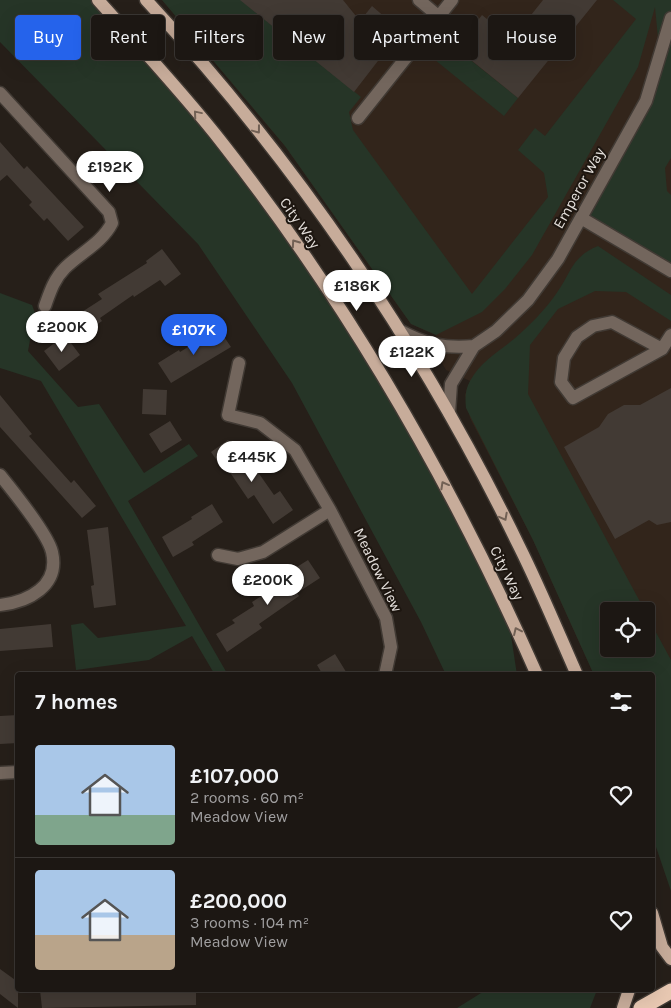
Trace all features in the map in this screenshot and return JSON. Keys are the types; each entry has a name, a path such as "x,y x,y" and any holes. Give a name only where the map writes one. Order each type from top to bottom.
{"highway":[{"path":"641,1008 671,991"}],"main road":[{"name":"City Way","path":"98,0 223,144 295,242 368,352 458,511 536,672"},
{"name":"City Way","path":"146,0 212,73 256,128 329,227 399,330 448,412 519,545 576,672"},
{"path":"655,922 662,947 671,959"},
{"path":"623,1008 628,992"}],"street":[{"path":"419,0 437,15"},
{"path":"439,15 452,0"},
{"name":"Emperor Way","path":"448,412 451,384 474,346 496,331 528,300 558,259 646,101 666,61 671,18"},
{"path":"358,118 403,60"},
{"path":"0,93 109,212 112,223 108,232 64,269 53,284 45,306"},
{"path":"580,218 671,271"},
{"path":"612,322 667,344 574,398 561,382 564,358 577,337 593,326 612,322"},
{"path":"399,330 417,340 436,346 455,348 474,346"},
{"name":"Meadow View","path":"239,363 228,415 260,423 295,450 330,510 386,618 391,647 386,672"},
{"path":"0,475 49,544 53,564 51,577 31,598 18,603 0,605"},
{"path":"218,555 238,559 263,552 330,510"},
{"path":"0,772 15,772"}],"shaded area":[{"path":"162,0 671,0 671,689 655,677 655,672 593,672 533,540 470,418 465,395 470,381 446,370 436,353 436,335 411,324 285,146 213,60 263,60 263,15 175,15"}],"green space":[{"path":"0,0 98,0 111,15 91,15 91,60 150,60 223,144 368,353 507,609 517,672 445,672 421,622 292,383 198,244 18,60 81,60 81,15 15,15 15,57 0,42"},
{"path":"162,0 254,0 249,7 259,15 175,15"},
{"path":"613,0 671,0 671,158 665,168 667,191 671,195 671,272 581,218 660,59 655,7 638,67 532,255 505,289 482,312 436,335 411,324 285,146 213,60 263,60 263,18 273,26 273,60 315,60 361,97 349,112 353,130 472,294 548,197 544,173 518,150 535,128 545,136 636,19"},
{"path":"435,60 470,60 518,98 504,116"},
{"path":"598,246 671,295 671,321 626,292 595,291 558,309 530,345 528,394 640,602 600,602 600,657 655,657 655,631 671,660 671,891 655,844 655,672 593,672 533,540 466,408 467,388 474,374 490,358 514,339 547,306 582,255"},
{"path":"0,293 32,305 35,313 28,351 78,407 99,404 144,473 189,444 198,456 128,501 226,672 213,672 192,636 149,660 76,670 71,625 83,623 98,638 186,626 41,381 0,368"},
{"path":"483,992 596,992 590,1008 457,1008"}],"building":[{"path":"240,0 343,0 355,15 354,60 379,60 354,92 314,60 344,60 344,15 273,15 273,27 263,19 263,15 259,15"},
{"path":"543,0 597,0 575,27 575,15 531,15"},
{"path":"372,6 382,15 365,15"},
{"path":"482,15 488,20 488,60 549,60 518,98 471,60 478,60 478,20"},
{"path":"0,142 24,169 27,166 84,227 68,241 47,218 44,221 29,205 32,202 7,175 0,181"},
{"path":"162,249 181,274 165,286 160,280 134,297 133,295 100,318 102,321 82,335 71,319 102,299 98,294 147,263 146,261"},
{"path":"218,328 231,347 171,383 158,363 179,350 180,352"},
{"path":"65,335 80,355 59,371 44,351"},
{"path":"671,388 671,522 657,525 649,520 615,539 564,447 599,427 608,414 624,405 640,405"},
{"path":"143,389 167,390 166,415 142,414"},
{"path":"0,395 32,434 29,436 71,483 74,480 96,506 82,518 0,427"},
{"path":"170,421 182,440 161,453 149,434"},
{"path":"228,440 249,469 253,465 274,495 280,491 293,510 273,524 254,495 248,499 227,468 224,471 211,452"},
{"path":"212,504 223,522 192,542 194,545 173,557 162,537 192,519 191,517"},
{"path":"108,527 116,605 94,608 91,586 94,585 87,530"},
{"path":"308,560 320,578 297,593 299,596 259,624 262,628 227,652 216,634 235,623 232,620 254,606 252,602 272,589 271,587 294,573 292,570"},
{"path":"51,624 53,647 0,651 0,629"},
{"path":"335,654 346,672 321,672 317,665"},
{"path":"15,715 15,743 0,744 0,716"},
{"path":"0,969 15,980 15,992 18,992 18,1008 0,994"},
{"path":"40,992 196,992 196,1005 42,1008"}]}
